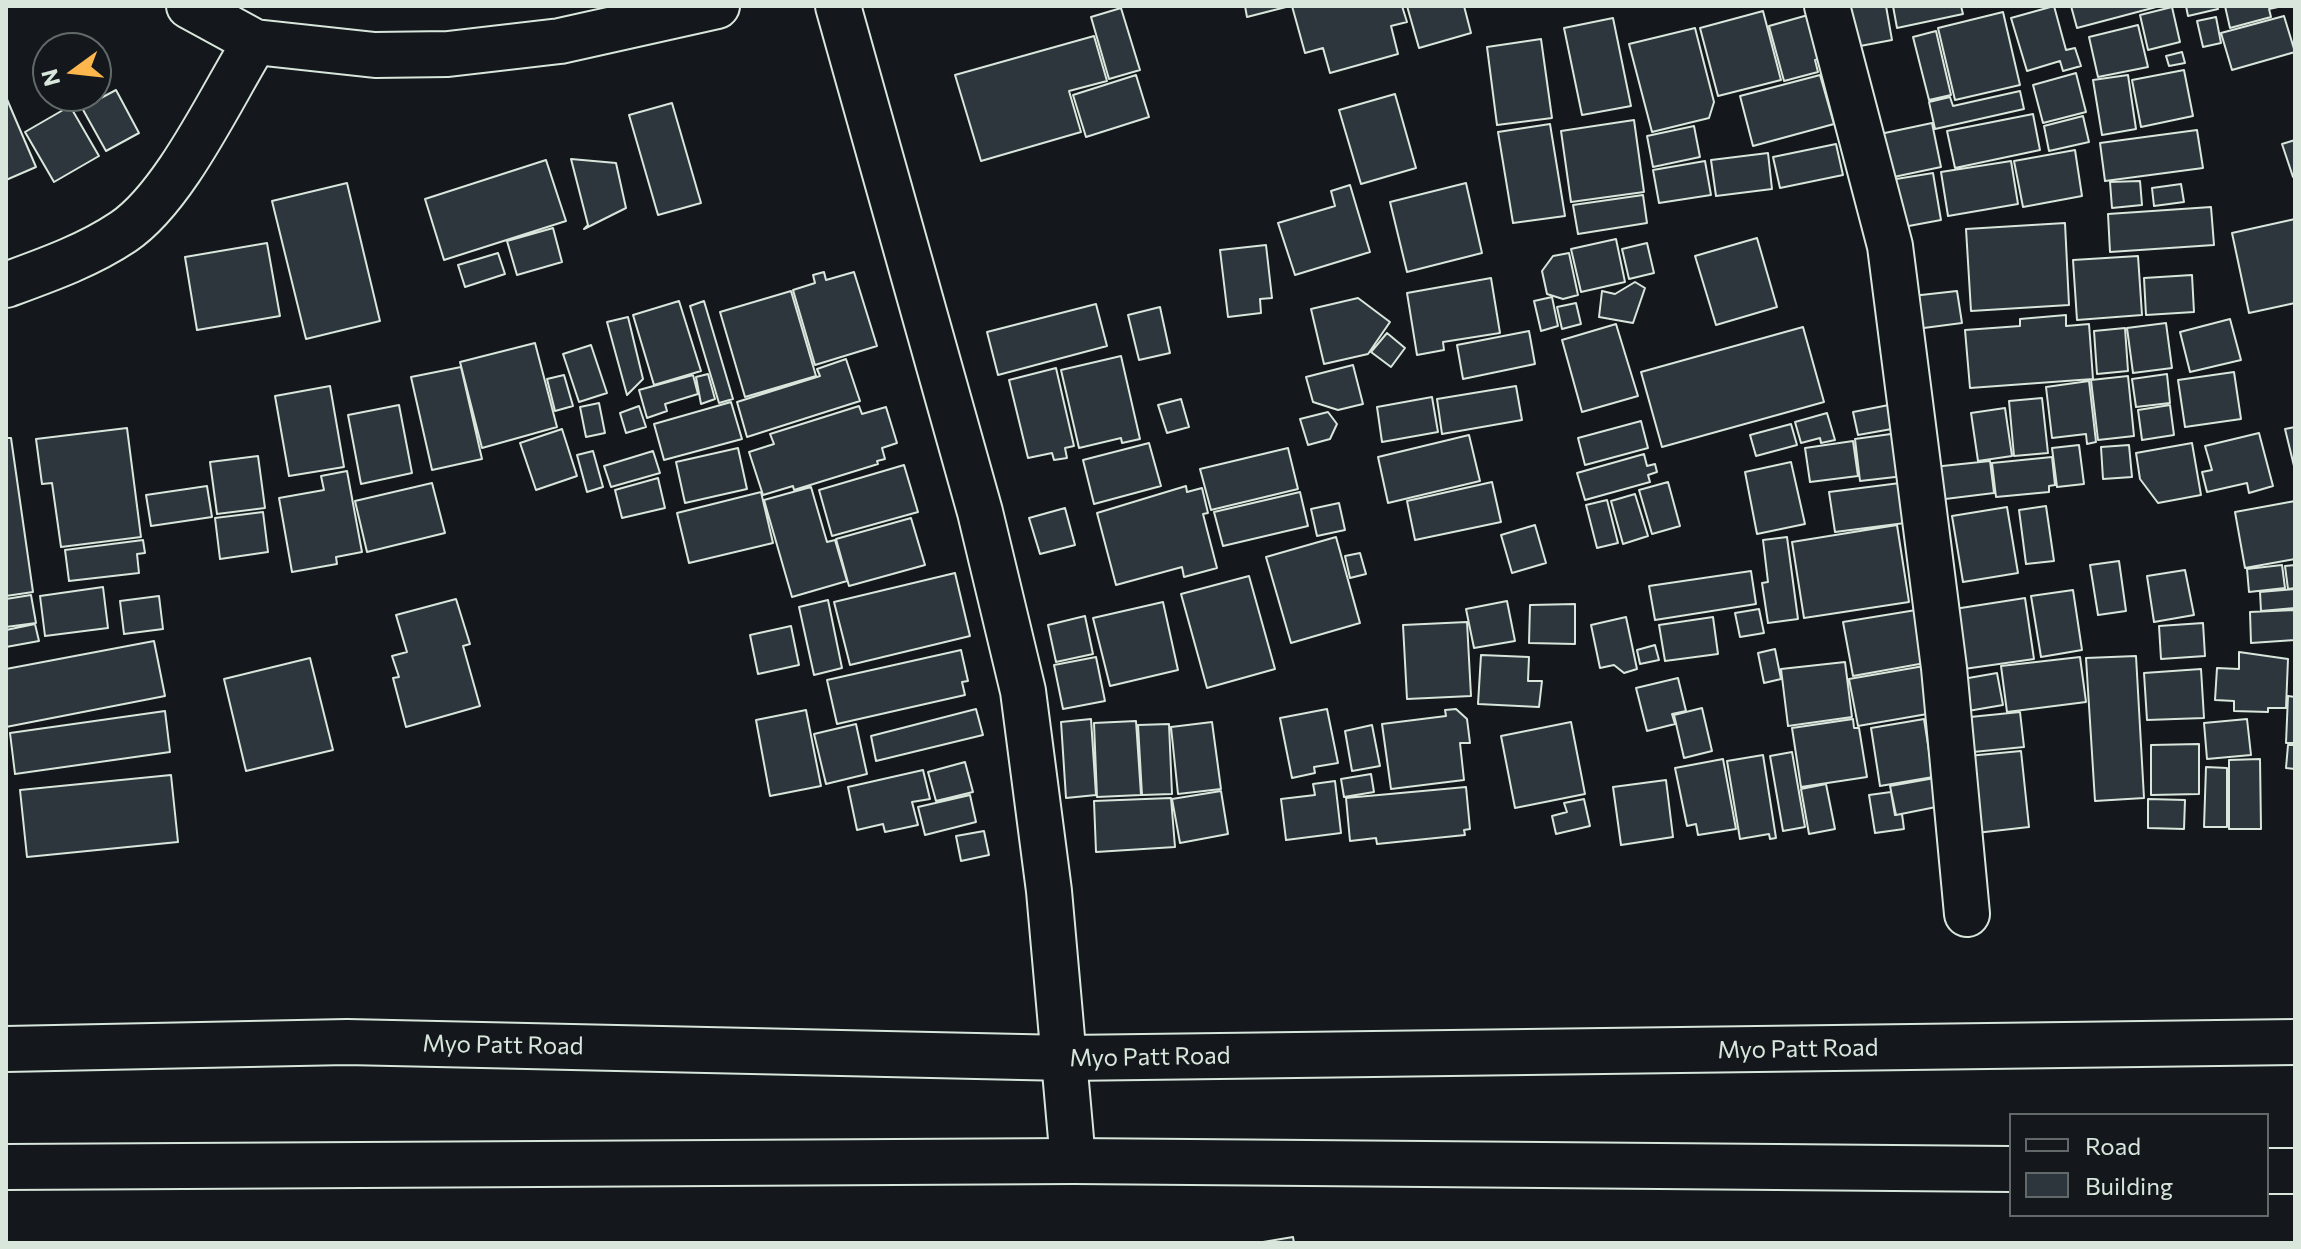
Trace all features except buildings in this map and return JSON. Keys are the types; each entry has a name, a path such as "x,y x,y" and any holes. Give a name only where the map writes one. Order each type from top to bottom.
{"main road":[{"path":"189,6 255,42 375,55 448,54 560,41 717,6"},
{"path":"838,6 980,512 1023,691 1049,891 1073,1161"},
{"path":"1827,6 1890,246 1944,668 1967,914"},
{"path":"6,285 77,259 126,231 162,196 255,42"},
{"name":"Myo Patt Road","path":"6,1049 347,1042 1066,1058 2295,1042"},
{"path":"6,1167 1073,1161 2009,1169"},
{"path":"2269,1171 2295,1171"}]}
